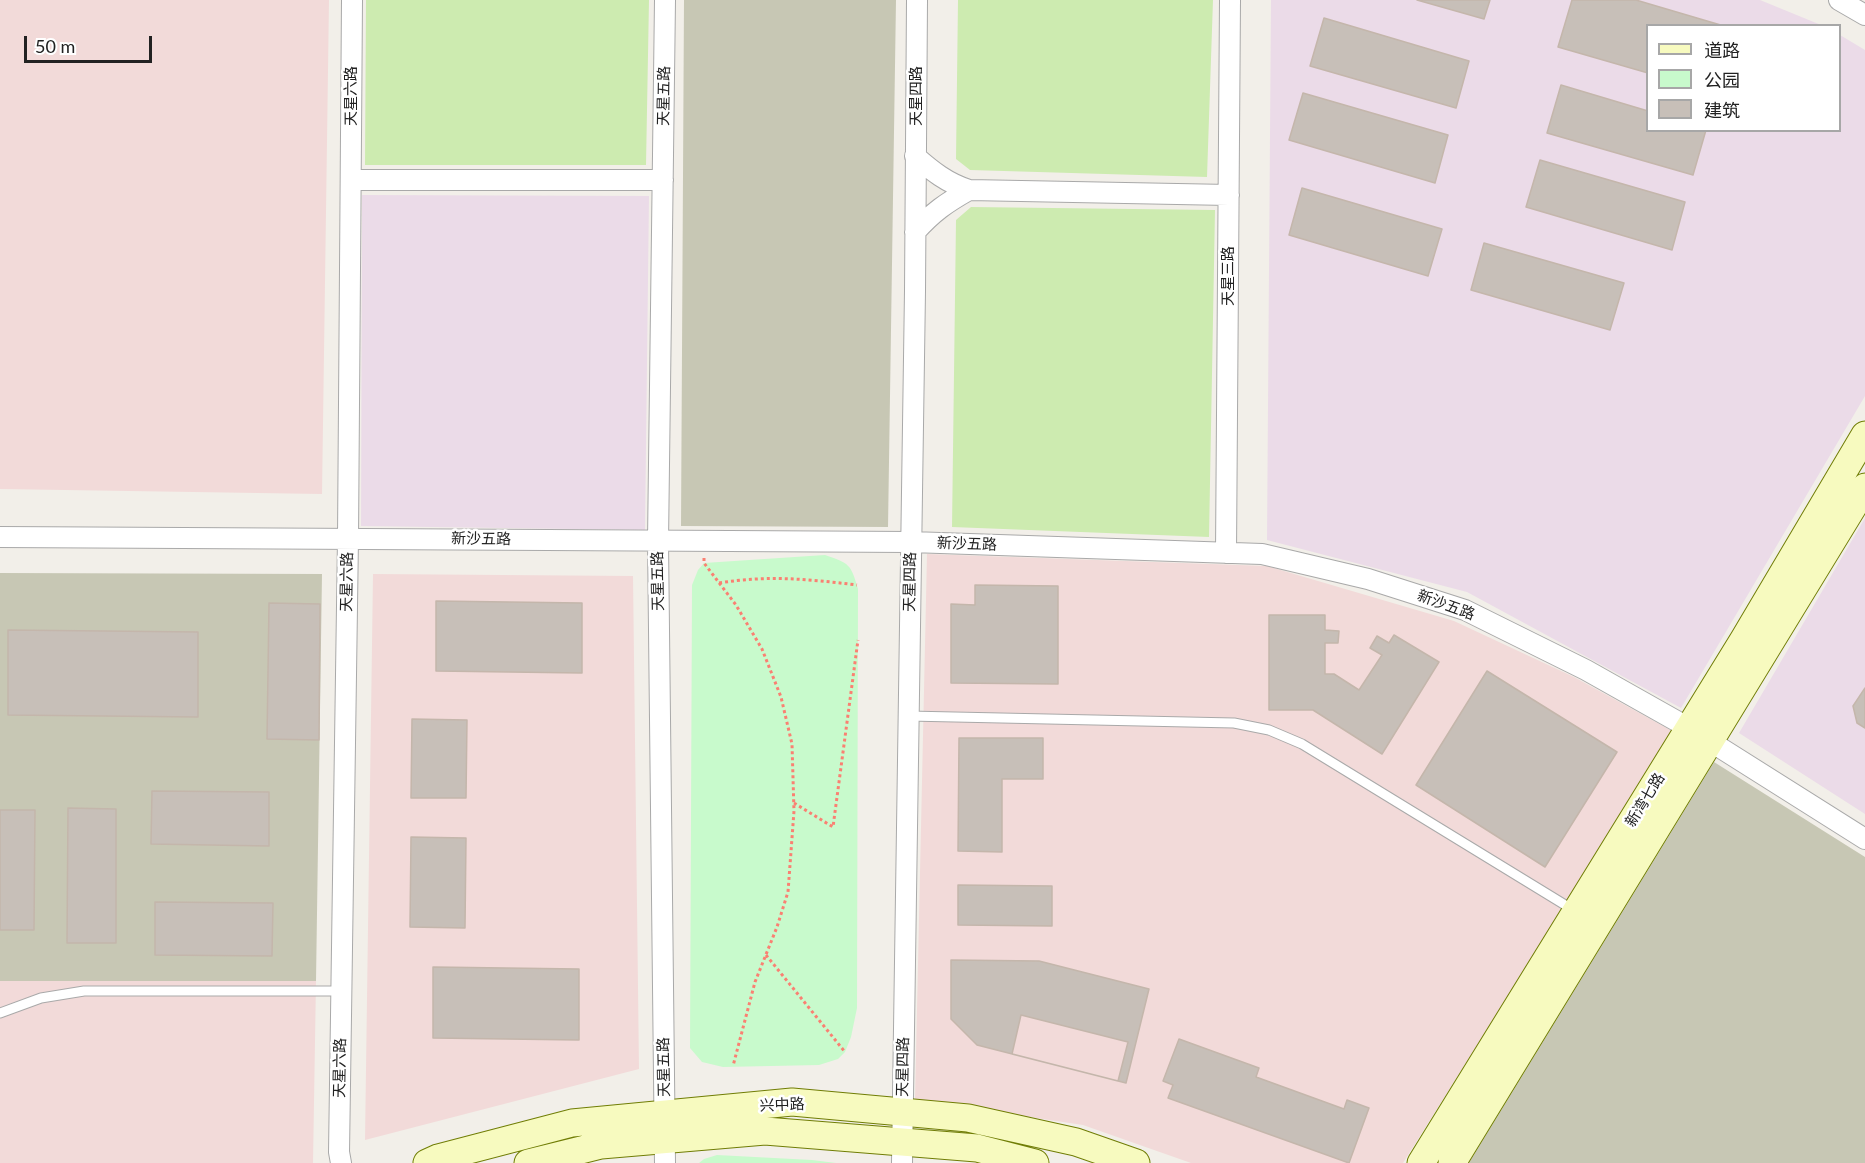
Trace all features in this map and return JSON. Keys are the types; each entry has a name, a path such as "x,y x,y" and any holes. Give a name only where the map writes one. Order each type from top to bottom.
{"street":[{"name":"天星六路","path":"341,1163 339,1152 348,538 352,0"},
{"name":"天星五路","path":"665,0 658,541 665,1139"},
{"name":"天星四路","path":"902,1153 917,0"},
{"name":"天星三路","path":"1226,553 1230,0"},
{"path":"1839,0 1865,15"},
{"path":"915,156 935,174 952,185 969,190 1229,195"},
{"path":"351,180 663,180"},
{"path":"915,232 943,204 969,190"},
{"name":"新湾七路","path":"1452,1163 1699,736 1865,435"},
{"name":"新湾七路","path":"1421,1163 1576,911 1699,736 1865,487"},
{"name":"新沙五路","path":"0,537 911,542 1262,554 1368,579 1465,610 1586,670 1699,736 1865,840"},
{"name":"兴中路","path":"427,1163 438,1158 572,1123 665,1139 792,1102 979,1120 1076,1142 1136,1163"},
{"name":"兴中路","path":"528,1163 601,1145 765,1131 902,1153 977,1148 1035,1163"}],"lane":[{"path":"908,716 1234,723 1269,730 1302,744 1576,911"},
{"path":"0,1013 41,998 84,991 341,992"}],"path":[{"path":"704,541 704,563 736,605 762,649 781,697 792,744 794,803 788,892 755,982 733,1066"},
{"path":"719,583 749,579 799,578 857,585"},
{"path":"794,803 833,827 858,640"},
{"path":"766,955 845,1052"}],"shaded area":[{"path":"0,0 329,0 322,494 0,489"},
{"path":"684,0 896,0 888,527 681,526"},
{"path":"1271,0 1760,0 1819,24 1646,24 1646,132 1841,132 1841,36 1865,50 1865,396 1681,708 1467,592 1267,540"},
{"path":"362,195 649,196 645,530 361,526"},
{"path":"1865,518 1865,814 1739,733"},
{"path":"927,554 1267,566 1454,621 1574,677 1674,732 1403,1163 1191,1163 1083,1125 915,1100"},
{"path":"0,573 322,574 316,981 0,981"},
{"path":"373,574 633,576 639,1069 365,1140"},
{"path":"1714,762 1865,857 1865,1163 1469,1163"},
{"path":"0,981 316,981 313,1163 0,1163"}],"green space":[{"path":"366,0 649,0 646,165 365,165"},
{"path":"958,0 1213,0 1207,177 970,170 956,159"},
{"path":"971,207 1215,210 1209,537 952,527 956,220"},
{"path":"825,555 839,560 851,569 858,589 857,1008 851,1037 845,1052 838,1059 819,1065 723,1067 702,1062 690,1048 692,585 698,570 704,563"},
{"path":"717,1155 812,1160 836,1163 699,1163"}],"building":[{"path":"1417,0 1490,0 1484,19"},
{"path":"1572,0 1636,0 1717,24 1646,24 1646,72 1558,47"},
{"path":"1324,18 1469,61 1456,108 1310,66"},
{"path":"1561,85 1646,110 1646,132 1705,132 1693,175 1547,133"},
{"path":"1303,93 1448,135 1435,183 1289,140"},
{"path":"1540,160 1685,202 1672,250 1526,207"},
{"path":"1302,188 1442,229 1428,276 1289,235"},
{"path":"1484,243 1624,283 1610,330 1471,290"},
{"path":"975,585 1058,586 1058,684 951,683 951,604 975,605"},
{"path":"436,601 582,603 582,673 436,671"},
{"path":"269,603 320,604 319,740 267,739"},
{"path":"1269,615 1325,615 1325,630 1339,631 1338,643 1325,643 1325,674 1334,674 1359,690 1382,655 1370,648 1377,636 1389,643 1394,635 1439,662 1382,754 1313,710 1269,710"},
{"path":"8,630 198,632 198,717 8,715"},
{"path":"1487,671 1617,752 1545,867 1416,785"},
{"path":"1865,688 1865,728 1857,723 1853,706"},
{"path":"412,719 467,720 466,798 411,798"},
{"path":"959,738 1043,738 1043,779 1002,779 1002,852 958,851"},
{"path":"152,791 269,792 269,846 151,844"},
{"path":"68,808 116,809 116,943 67,943"},
{"path":"0,810 35,810 34,930 0,930"},
{"path":"411,837 466,838 465,928 410,927"},
{"path":"958,885 1052,886 1052,926 958,925"},
{"path":"155,902 273,903 272,956 155,955"},
{"path":"951,960 1039,961 1149,989 1126,1083 977,1045 951,1019"},
{"path":"433,967 579,969 579,1040 433,1038"},
{"path":"1021,1015 1128,1042 1118,1081 1012,1054"},
{"path":"1179,1039 1259,1068 1256,1077 1344,1109 1347,1100 1369,1108 1349,1163 1168,1098 1173,1085 1163,1081"}]}
